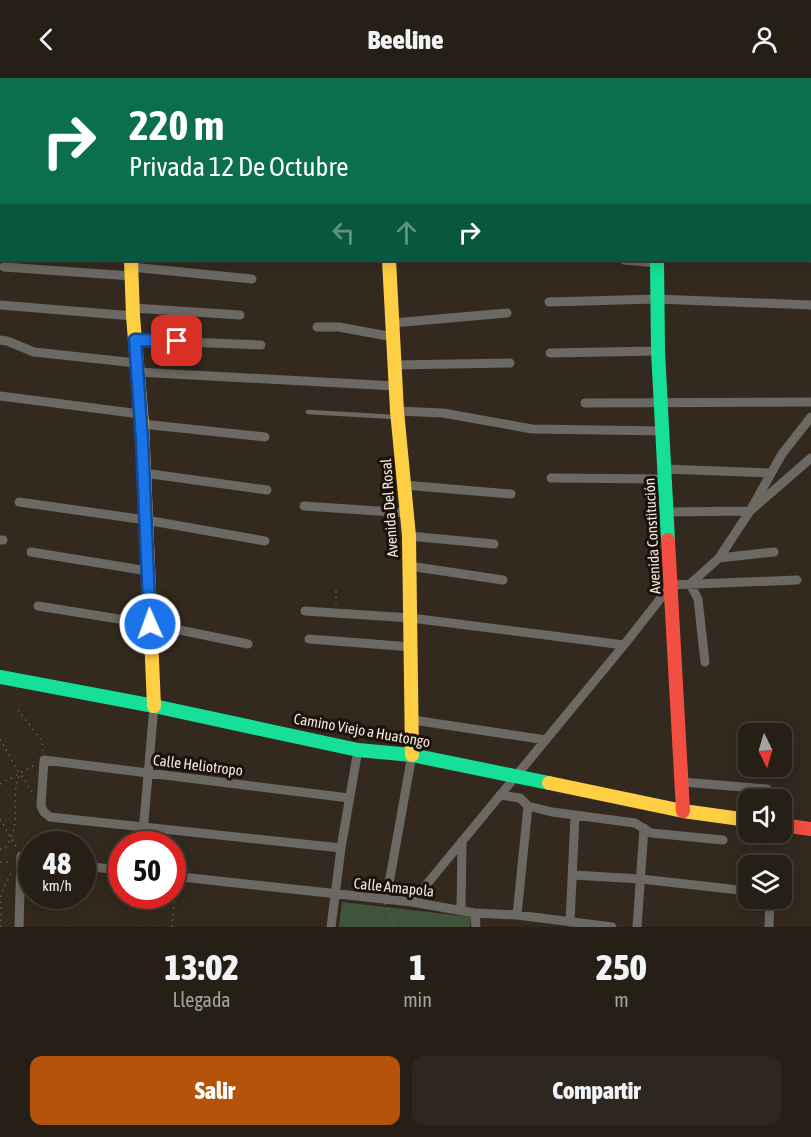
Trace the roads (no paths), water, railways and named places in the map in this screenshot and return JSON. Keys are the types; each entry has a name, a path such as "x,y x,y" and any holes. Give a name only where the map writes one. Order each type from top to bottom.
{"main road":[{"name":"Avenida Del Rosal","path":"389,261 397,414 409,536 412,755"},
{"name":"Avenida Constitución","path":"657,261 658,351 683,811"},
{"path":"131,268 144,472 154,706"},
{"name":"Camino Viejo a Huatongo","path":"0,677 154,706 358,750 412,755 683,811 738,819"},
{"path":"792,826 811,829"}],"street":[{"path":"4,267 131,268 252,279"},
{"path":"549,302 657,298 811,305"},
{"path":"0,305 240,315"},
{"path":"393,323 507,313"},
{"path":"316,327 339,327 393,337"},
{"path":"0,340 34,352 136,367 396,386"},
{"path":"135,340 261,345"},
{"path":"550,353 658,351"},
{"path":"394,365 510,363"},
{"path":"0,396 265,437"},
{"path":"585,404 811,402"},
{"path":"397,414 443,412 532,429 664,431"},
{"path":"690,584 719,558 750,511 782,454 811,417"},
{"path":"667,512 750,511 811,458"},
{"path":"144,472 267,490"},
{"path":"551,478 770,473"},
{"path":"404,485 511,494"},
{"path":"19,502 146,520 264,541"},
{"path":"304,506 407,513"},
{"path":"409,536 494,544"},
{"path":"31,552 148,571"},
{"path":"719,558 774,552"},
{"path":"410,566 503,580"},
{"path":"412,902 624,645 670,585 797,580"},
{"path":"690,584 698,599 705,662"},
{"path":"38,606 150,624 248,644"},
{"path":"305,611 411,618 624,645"},
{"path":"309,639 412,647"},
{"path":"143,831 154,706"},
{"path":"413,720 546,740"},
{"path":"331,927 341,848 358,750"},
{"path":"386,900 412,755"},
{"name":"Calle Heliotropo","path":"143,825 50,817 41,806 44,760 349,798"},
{"path":"682,782 767,789"},
{"path":"500,795 520,798 528,806 576,816 635,823 651,833 723,840"},
{"path":"517,915 528,806"},
{"path":"570,922 576,816"},
{"path":"143,825 341,848"},
{"path":"637,927 644,828"},
{"path":"461,911 462,841"},
{"path":"573,875 641,879 738,890"},
{"name":"Calle Amapola","path":"186,878 336,896 412,902 476,913 517,915 612,927"},
{"path":"19,927 20,909"},
{"path":"769,927 770,909"},
{"path":"476,913 476,927"}],"lane":[{"path":"308,412 397,414"}]}
